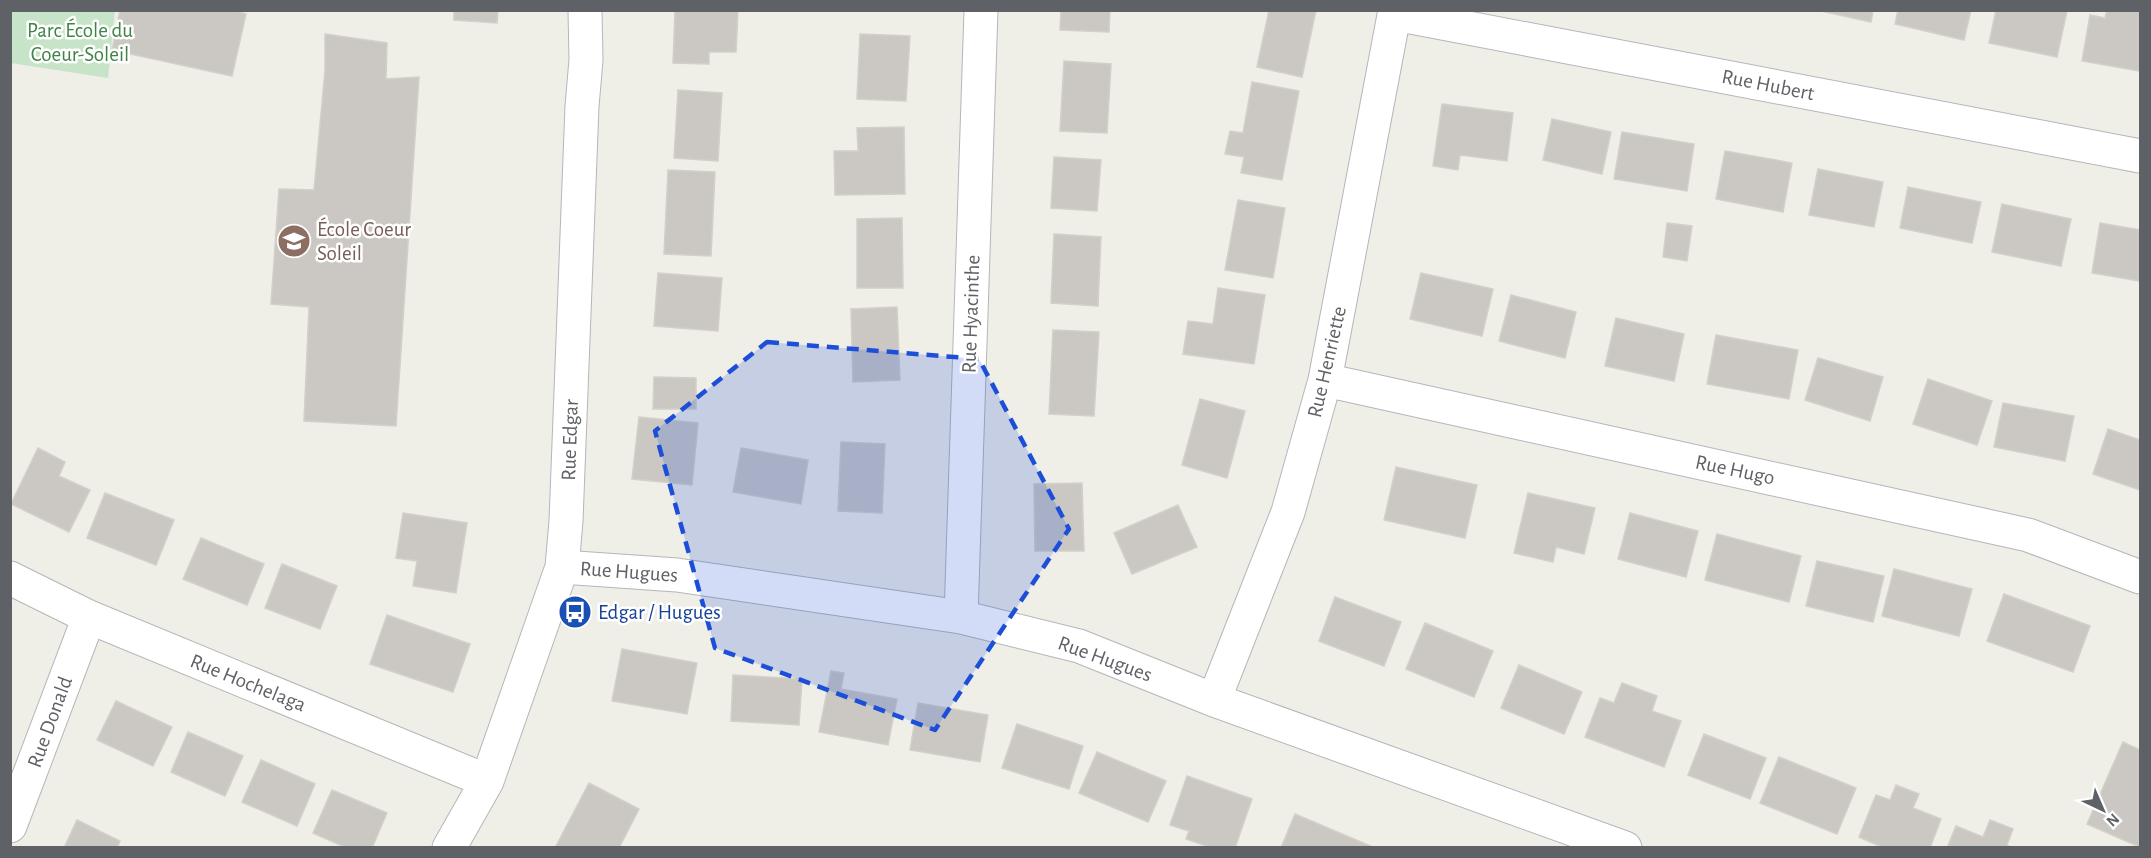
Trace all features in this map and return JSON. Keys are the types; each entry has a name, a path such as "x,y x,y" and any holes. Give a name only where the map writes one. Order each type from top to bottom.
{"street":[{"name":"Rue Edgar","path":"449,848 487,781 562,567 567,521 582,106 586,60 585,10"},
{"name":"Rue Hyacinthe","path":"961,617 981,10"},
{"name":"Rue Hubert","path":"1395,12 2140,156"},
{"name":"Rue Henriette","path":"1214,700 1288,512 1325,380 1395,12"},
{"name":"Rue Hugo","path":"1325,380 2028,535 2140,577"},
{"name":"Rue Hugues","path":"562,567 677,575 961,617 1079,646 1214,700 1625,848"},
{"name":"Rue Hochelaga","path":"10,578 89,617 487,781"},
{"name":"Rue Donald","path":"10,826 89,617"}],"highlighted area":[{"path":"767,342 979,359 1069,529 935,730 715,648 655,431"}],"green space":[{"name":"Parc École du Coeur-Soleil","path":"10,11 115,11 108,78 11,63"}],"building":[{"path":"120,10 232,10 246,14 232,76 112,50"},
{"path":"454,10 498,10 497,23 454,20"},
{"path":"675,10 738,10 736,52 709,52 709,64 673,63"},
{"path":"1061,10 1110,10 1109,32 1060,30"},
{"path":"1269,10 1316,10 1302,77 1257,67"},
{"path":"1817,10 1873,10 1871,22"},
{"path":"1898,10 1971,10 1964,40 1895,24"},
{"path":"1996,10 2067,11 2057,57 1989,43"},
{"path":"2107,10 2140,10 2140,71 2082,61 2090,15 2105,18"},
{"path":"325,34 387,43 386,79 419,77 396,426 304,421 309,307 271,304 279,189 314,190 325,70"},
{"path":"860,34 910,36 906,101 857,99"},
{"path":"1064,61 1111,64 1107,133 1060,131"},
{"path":"1252,82 1299,91 1282,180 1241,173 1244,157 1225,154 1230,131 1243,133"},
{"path":"678,90 722,93 718,161 674,158"},
{"path":"1442,104 1513,113 1507,161 1460,155 1458,170 1433,166"},
{"path":"1552,119 1611,132 1602,174 1543,160"},
{"path":"904,127 905,194 835,195 834,151 858,151 857,128"},
{"path":"1622,132 1694,144 1687,191 1614,179"},
{"path":"1725,151 1792,163 1783,212 1716,199"},
{"path":"1054,157 1101,160 1097,211 1051,208"},
{"path":"1818,169 1883,182 1874,227 1809,215"},
{"path":"668,170 715,172 711,256 664,254"},
{"path":"1908,187 1981,202 1972,243 1900,228"},
{"path":"1238,200 1285,208 1273,278 1225,270"},
{"path":"2002,204 2071,219 2061,266 1992,252"},
{"path":"902,218 903,288 857,288 857,219"},
{"path":"1667,223 1692,226 1687,261 1663,257"},
{"path":"2100,223 2140,230 2140,281 2092,273"},
{"path":"1054,234 1101,237 1098,306 1051,303"},
{"path":"658,273 722,278 718,331 654,326"},
{"path":"1421,273 1493,289 1482,336 1410,319"},
{"path":"1218,288 1265,295 1254,364 1183,354 1188,321 1213,324"},
{"path":"1511,295 1576,312 1565,358 1499,341"},
{"path":"897,307 900,380 853,382 851,309"},
{"path":"1616,318 1684,334 1674,381 1605,366"},
{"path":"1053,330 1099,332 1094,416 1049,414"},
{"path":"1716,335 1798,350 1789,399 1707,384"},
{"path":"1818,358 1883,377 1870,421 1805,400"},
{"path":"654,377 696,378 696,409 653,409"},
{"path":"1928,379 1992,401 1977,445 1913,424"},
{"path":"1200,399 1245,411 1227,478 1182,465"},
{"path":"2003,403 2074,416 2065,461 1994,447"},
{"path":"639,417 698,423 692,485 632,479"},
{"path":"2108,429 2140,440 2140,490 2093,474"},
{"path":"841,442 885,444 882,513 838,511"},
{"path":"38,448 65,462 59,476 90,490 69,532 11,504"},
{"path":"741,448 808,460 801,504 733,492"},
{"path":"1396,467 1477,485 1465,538 1384,520"},
{"path":"1082,483 1084,551 1035,551 1034,484"},
{"path":"105,493 174,520 156,565 87,538"},
{"path":"1528,493 1595,508 1584,554 1556,547 1553,562 1514,553"},
{"path":"1178,505 1197,547 1132,574 1114,533"},
{"path":"403,513 467,523 456,593 413,586 417,561 396,558"},
{"path":"1630,513 1698,531 1686,577 1618,559"},
{"path":"1717,534 1801,556 1789,602 1705,580"},
{"path":"201,538 264,564 247,605 183,579"},
{"path":"1817,561 1884,576 1873,622 1806,606"},
{"path":"282,564 337,586 320,629 265,608"},
{"path":"1894,569 1972,589 1959,636 1882,616"},
{"path":"2004,594 2090,626 2073,672 1987,641"},
{"path":"1335,597 1401,622 1384,666 1319,641"},
{"path":"387,615 470,644 453,692 370,664"},
{"path":"1425,623 1493,651 1474,697 1406,669"},
{"path":"622,649 697,663 687,714 612,701"},
{"path":"1519,665 1582,692 1564,734 1501,708"},
{"path":"831,671 844,673 841,689 897,699 888,745 819,732"},
{"path":"733,675 802,679 799,725 731,721"},
{"path":"1622,683 1657,696 1652,711 1681,721 1664,767 1585,737 1600,698 1614,703"},
{"path":"116,701 172,727 153,766 97,740"},
{"path":"918,703 988,715 980,762 910,750"},
{"path":"1017,724 1083,746 1069,789 1002,768"},
{"path":"188,732 243,756 225,796 171,772"},
{"path":"1704,734 1766,758 1750,799 1688,775"},
{"path":"2123,742 2140,750 2140,847 2087,824"},
{"path":"1097,752 1166,781 1148,822 1079,793"},
{"path":"1779,757 1856,788 1837,834 1760,803"},
{"path":"261,760 315,784 297,826 242,802"},
{"path":"1187,776 1252,799 1235,848 1212,848 1186,839 1189,831 1170,825"},
{"path":"589,783 639,809 619,848 555,848"},
{"path":"1896,785 1919,794 1913,808 1941,819 1930,848 1884,848 1859,837 1876,795 1890,800"},
{"path":"332,790 387,813 372,848 347,848 313,833"},
{"path":"1295,814 1375,848 1281,848"},
{"path":"77,820 120,841 117,848 64,848"},
{"path":"1990,820 2013,829 2007,845 2012,848 1947,848 1956,826 1983,837"}],"place":[{"name":"École Coeur Soleil","path":"294,241"},
{"name":"Edgar / Hugues","path":"575,612"}]}
